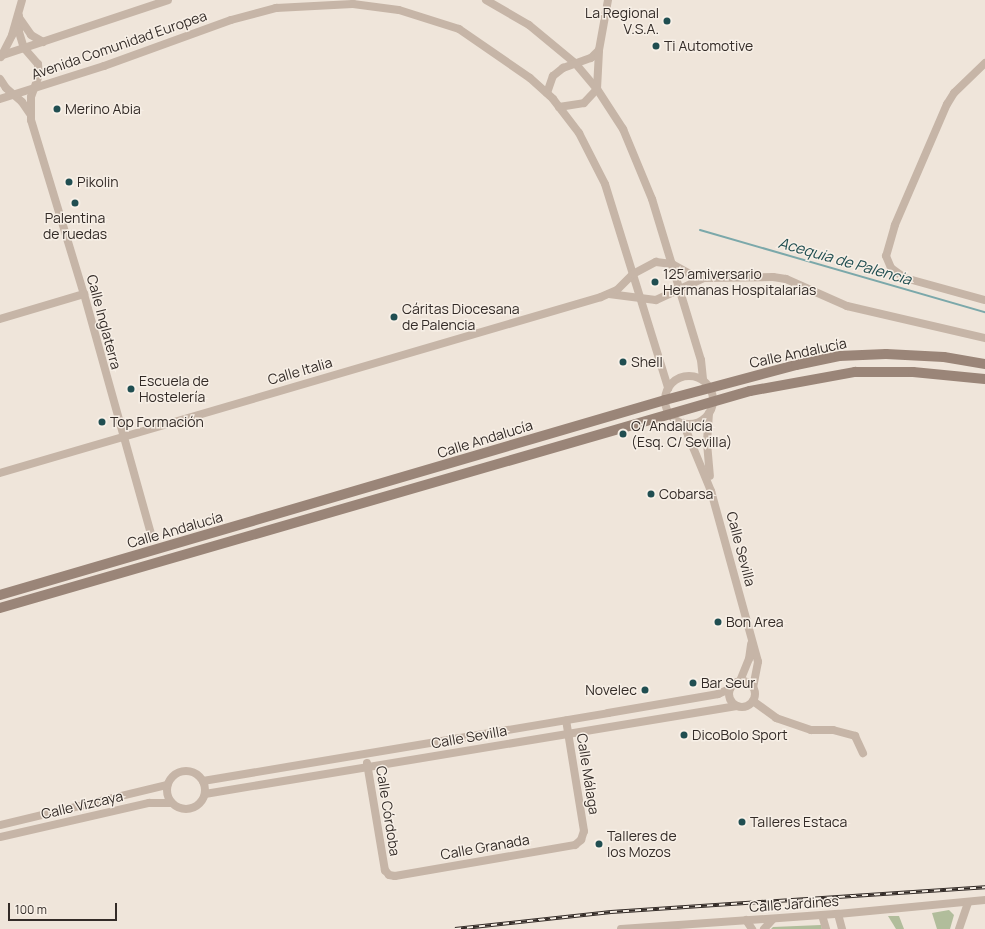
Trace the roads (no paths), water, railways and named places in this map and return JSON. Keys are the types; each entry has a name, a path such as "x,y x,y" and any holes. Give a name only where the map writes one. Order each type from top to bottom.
{"main road":[{"name":"Calle Andalucía","path":"0,595 665,400 706,384 840,356 886,354 944,357 985,364"},
{"name":"Calle Andalucía","path":"0,608 750,390 855,372 913,372 985,379"}],"street":[{"path":"1,57 12,35 19,16 22,0"},
{"name":"Avenida Comunidad Europea","path":"1,57 168,0"},
{"path":"486,0 530,25 575,63 597,89 623,129 642,170 701,360 706,384 713,401"},
{"path":"559,107 584,103 597,89 599,50 608,0"},
{"name":"Avenida Comunidad Europea","path":"0,99 104,66 231,20 276,8 336,2 356,2 399,10 459,30 511,63 547,93 579,133 605,184 668,388"},
{"path":"19,16 31,35 43,42"},
{"path":"19,16 19,32 24,48 38,64 39,75 34,88 30,114"},
{"path":"547,93 553,76 575,63 591,58 599,50"},
{"path":"985,63 954,93 947,104 895,225 886,256 891,268 905,278 985,300"},
{"path":"0,79 12,95 22,102 30,114"},
{"name":"Calle Inglaterra","path":"30,114 84,294 122,436 152,538"},
{"path":"633,274 656,262 672,264 688,273 704,278 773,277 786,279 847,306 985,338"},
{"name":"Calle Italia","path":"0,472 568,308 608,294 625,284 633,274"},
{"path":"640,298 664,298 679,288 704,278"},
{"path":"0,319 84,294"},
{"name":"Calle Italia","path":"608,294 640,298"},
{"path":"706,384 693,376 682,377 668,388 665,400 670,414 683,423 699,422 709,413"},
{"name":"Calle Sevilla","path":"711,491 707,443 709,413 713,401"},
{"name":"Calle Sevilla","path":"683,423 711,491 758,662 753,687"},
{"name":"Calle Sevilla","path":"740,681 749,659 751,638"},
{"path":"740,681 748,683 753,687 753,701 746,706 737,706 730,697 730,688 740,681"},
{"name":"Calle Sevilla","path":"203,780 366,755 718,694 730,688"},
{"path":"753,701 776,718 811,730 833,730 855,736 863,753"},
{"name":"Calle Sevilla","path":"205,794 737,706"},
{"name":"Calle Málaga","path":"566,720 584,831"},
{"name":"Calle Córdoba","path":"366,755 384,870"},
{"path":"185,771 196,774 203,780 205,794 201,803 190,810 179,809 171,803 167,795 167,785 173,775 185,771"},
{"name":"Calle Vizcaya","path":"0,825 167,785"},
{"name":"Calle Vizcaya","path":"0,837 149,803 171,803"},
{"path":"40,816 40,828"},
{"name":"Calle Granada","path":"384,870 395,876 575,845 581,840 584,831"},
{"name":"Calle Jardines","path":"621,929 838,914 968,903 985,900"},
{"path":"959,929 968,903"},
{"path":"838,914 842,929"},
{"path":"822,915 826,929"},
{"path":"764,929 773,919"},
{"path":"746,920 752,929"}],"waterway":[{"name":"Acequia de Palencia","path":"700,230 985,312"}],"railway":[{"path":"455,929 611,912 985,887"}],"place":[{"name":"La Regional V.S.A.","path":"667,21"},
{"name":"Ti Automotive","path":"656,46"},
{"name":"Merino Abia","path":"57,109"},
{"name":"Pikolin","path":"69,182"},
{"name":"Palentina de ruedas","path":"75,203"},
{"name":"125 amiversario Hermanas Hospitalarias","path":"655,282"},
{"name":"Cáritas Diocesana de Palencia","path":"394,317"},
{"name":"Shell","path":"623,362"},
{"name":"Escuela de Hostelería","path":"131,389"},
{"name":"Top Formación","path":"102,422"},
{"name":"C/ Andalucía (Esq. C/ Sevilla)","path":"623,434"},
{"name":"Cobarsa","path":"651,494"},
{"name":"Bon Area","path":"718,622"},
{"name":"Bar Seur","path":"693,683"},
{"name":"Novelec","path":"645,690"},
{"name":"DicoBolo Sport","path":"684,735"},
{"name":"Talleres Estaca","path":"742,822"},
{"name":"Talleres de los Mozos","path":"599,844"}]}
